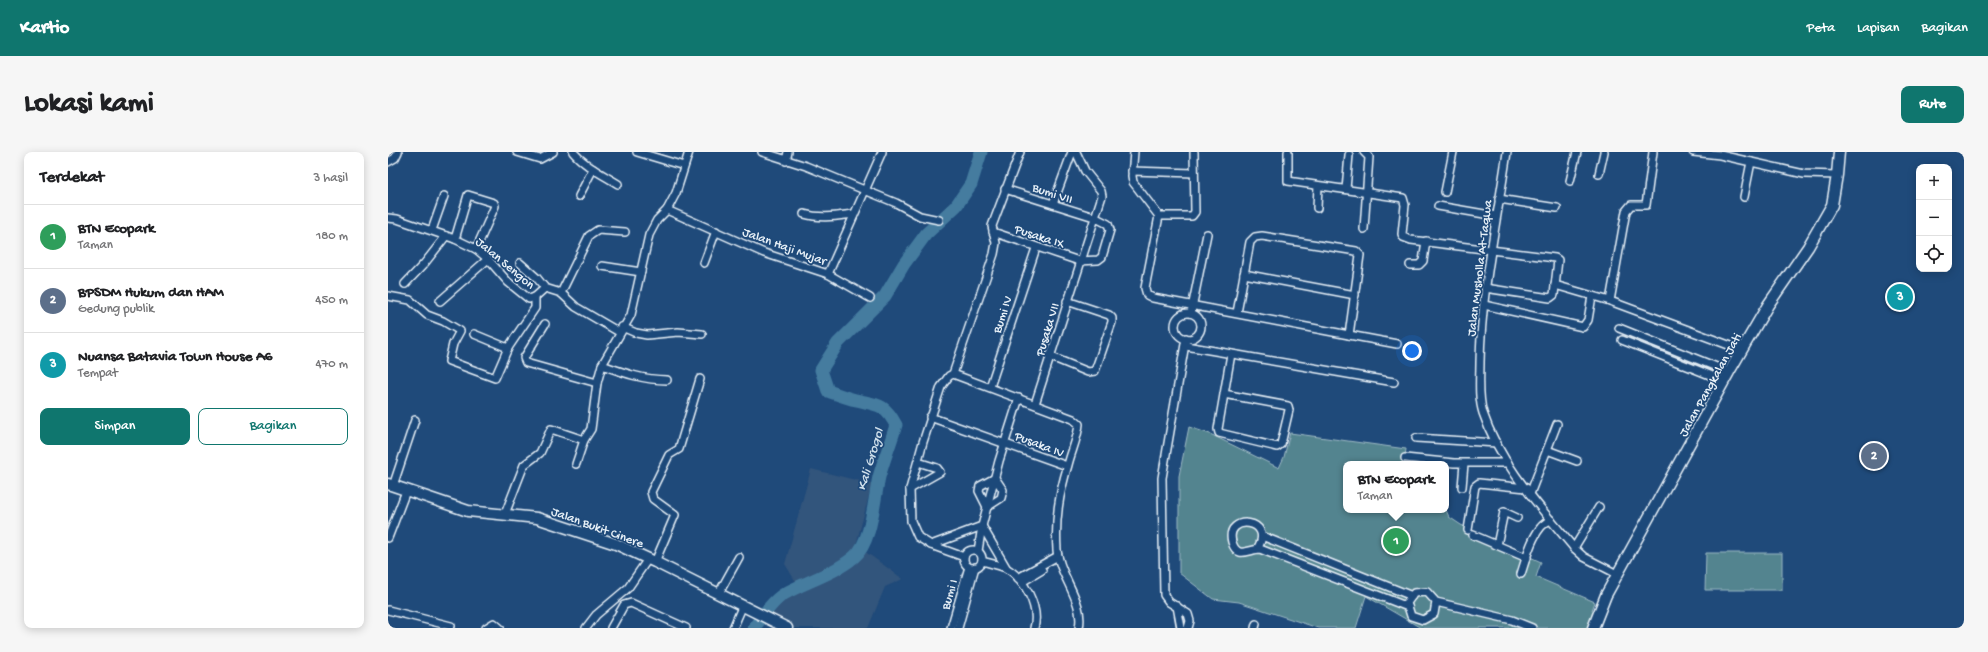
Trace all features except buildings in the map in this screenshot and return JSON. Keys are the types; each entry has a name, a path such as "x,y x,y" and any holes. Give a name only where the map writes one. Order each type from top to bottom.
{"main road":[{"name":"Jalan Pangkalan Jati","path":"1593,628 1606,595 1617,574 1727,376 1768,305 1808,247 1832,205 1839,152"},
{"name":"Jalan Bukit Cinere","path":"390,485 468,511 537,518 616,544 652,560 787,628"}],"street":[{"path":"388,162 395,158 398,152"},
{"path":"517,152 540,159 553,152"},
{"path":"573,152 580,160 592,169 618,184"},
{"path":"637,152 684,166"},
{"path":"576,464 584,440 591,429 597,383 602,365 631,315 648,235 657,220 667,210 676,193 689,152"},
{"path":"762,152 786,161 806,166 896,203 920,216 938,220"},
{"path":"786,161 788,152"},
{"path":"828,274 882,152"},
{"path":"964,557 932,545 918,537 914,531 911,521 910,489 930,417 941,387 949,376 953,374 994,254 995,237 992,226 1020,152"},
{"path":"1053,204 1072,152"},
{"name":"Pusaka VII","path":"1034,404 1102,194 1085,171 1076,152"},
{"path":"1134,152 1132,171 1133,182 1159,216 1145,291 1147,295 1153,298 1397,344"},
{"path":"1159,216 1192,216 1195,212 1194,152"},
{"path":"1288,152 1288,182 1403,198 1405,205 1403,237 1411,240 1557,258 1554,295 1550,298 1485,288"},
{"path":"1364,152 1369,156 1364,229"},
{"path":"1445,192 1453,152"},
{"name":"Jalan Musholla At-Taqwa","path":"1507,152 1485,288 1480,340 1480,395 1482,412 1508,463 1528,491 1574,548 1584,557 1617,574"},
{"path":"1570,181 1577,152"},
{"path":"1599,174 1604,152"},
{"path":"1610,301 1626,212 1631,205 1646,205 1653,152"},
{"path":"1693,152 1720,154 1740,160 1804,174 1837,175"},
{"path":"1740,160 1741,152"},
{"path":"1346,189 1350,155"},
{"path":"1744,197 1751,162"},
{"path":"579,196 592,169"},
{"path":"1132,171 1194,173"},
{"path":"1317,208 1318,186"},
{"name":"Bumi VII","path":"1005,189 1094,217 1108,224 1110,230 1102,257 1098,260 1080,261"},
{"path":"455,239 468,195 494,203 495,206 476,249"},
{"path":"432,230 444,196"},
{"path":"1499,199 1557,208"},
{"path":"1438,206 1496,216"},
{"name":"Jalan Haji Mujar","path":"667,210 764,253 828,274 870,298"},
{"path":"804,214 832,217 854,214"},
{"name":"Jalan Sengon","path":"388,218 432,230 476,249 488,259 508,282 529,299 535,297 546,288 561,293 576,307 621,330 647,336 678,332 702,334"},
{"path":"561,293 589,236 598,230 625,232"},
{"path":"704,264 716,231"},
{"name":"Pusaka IX","path":"993,232 1036,248 1080,261"},
{"path":"1191,313 1207,234"},
{"path":"405,284 424,264 446,236"},
{"path":"1237,313 1250,242 1255,237 1262,236 1356,251 1360,254 1361,258 1349,335"},
{"path":"1410,265 1419,265 1423,261 1426,241"},
{"name":"Bumi IV","path":"990,387 1036,248"},
{"path":"440,301 488,259"},
{"path":"520,263 546,288"},
{"path":"602,266 640,272"},
{"path":"1244,274 1355,295"},
{"path":"1555,285 1610,301 1742,350"},
{"path":"388,296 410,300 427,315 443,321 460,331 453,344 449,361 495,378 508,348 535,308 535,297"},
{"path":"1484,305 1583,326 1588,320 1592,296"},
{"path":"1049,356 1088,372 1095,371 1112,322 1110,315 1067,301"},
{"path":"1191,313 1197,316 1201,326 1196,336 1186,338 1176,331 1175,326 1181,315 1191,313"},
{"path":"545,324 524,358 526,363 597,383"},
{"path":"1620,328 1727,376"},
{"path":"474,334 508,348"},
{"path":"1186,338 1186,346 1171,420 1162,478 1164,596 1169,602 1188,614 1190,622 1188,628"},
{"path":"1622,340 1727,376"},
{"path":"1186,346 1394,382"},
{"path":"1224,394 1288,406 1289,410 1281,444 1277,447 1219,433 1218,429 1224,394 1231,354"},
{"path":"602,365 630,376 645,379 667,380"},
{"path":"953,374 1073,418 1079,424 1058,503 1056,524 1058,558 1061,569 1073,591 1080,622 1079,628"},
{"path":"586,628 596,615 633,582 652,560 675,515 653,499 651,492 669,455 679,449 700,379"},
{"path":"982,561 982,557 978,551 986,507 1019,398"},
{"name":"Pusaka IV","path":"930,417 1067,466"},
{"path":"390,485 415,420"},
{"path":"1527,558 1470,533 1475,486 1479,483 1528,491 1557,424"},
{"path":"505,514 524,465 540,453 551,429 584,440"},
{"path":"1416,438 1497,444"},
{"path":"1547,450 1577,460"},
{"path":"1405,458 1420,461"},
{"path":"910,489 940,472 937,468 918,462"},
{"path":"1449,464 1508,463"},
{"path":"1462,487 1464,464"},
{"path":"986,507 979,491 980,486 995,478"},
{"path":"986,507 1001,498 1003,490 995,478"},
{"path":"388,538 392,520 406,491"},
{"path":"1574,548 1599,508"},
{"path":"1497,545 1504,512 1517,518"},
{"path":"1521,574 1535,536 1546,522 1551,520"},
{"path":"1241,523 1250,523 1258,527 1262,536 1261,543 1257,549 1249,553 1240,552 1233,546 1231,537 1234,528 1241,523"},
{"path":"932,545 982,526"},
{"path":"982,526 1007,569 1020,580 1032,602 1035,614 1034,628"},
{"path":"1262,536 1412,596"},
{"path":"1257,549 1408,607"},
{"path":"978,551 971,550 965,553 964,563 972,567 982,561 1007,569"},
{"path":"719,593 739,557"},
{"path":"1020,580 1058,558"},
{"name":"Bumi I","path":"951,628 972,567"},
{"name":"Bumi I","path":"958,628 972,567"},
{"path":"1382,596 1386,586"},
{"path":"1436,602 1434,614 1423,620 1411,616 1407,603 1414,593 1427,592 1436,602 1512,620 1532,628"},
{"path":"611,628 624,605 630,603 686,628"},
{"path":"733,628 743,606"},
{"path":"1177,606 1181,628"},
{"path":"388,610 451,626"},
{"path":"486,628 494,624 500,628"}],"shaded area":[{"path":"811,469 872,484 856,545 903,579 885,587 868,628 789,628 767,616 774,600 796,582 785,564"}],"green space":[{"path":"1189,427 1210,434 1279,468 1284,457 1290,433 1406,449 1404,461 1343,461 1343,513 1447,513 1449,517 1461,525 1541,562 1536,577 1595,602 1592,610 1594,611 1587,628 1525,628 1519,626 1518,628 1421,628 1366,596 1356,628 1318,628 1239,602 1213,599 1179,573 1179,476"},
{"path":"1706,553 1782,553 1782,590 1705,590"}],"waterway":[{"name":"Kali Grogol","path":"754,628 775,601 780,597 846,563 854,557 865,541 869,531 879,477 896,425 888,413 880,406 828,391 821,370 838,343 885,296 904,264 926,234 956,206 971,184 981,152"}],"place":[{"name":"Nuansa Batavia Town House A6","path":"1900,297"},
{"name":"BPSDM Hukum dan HAM","path":"1874,456"},
{"name":"BTN Ecopark","path":"1396,541"}]}
